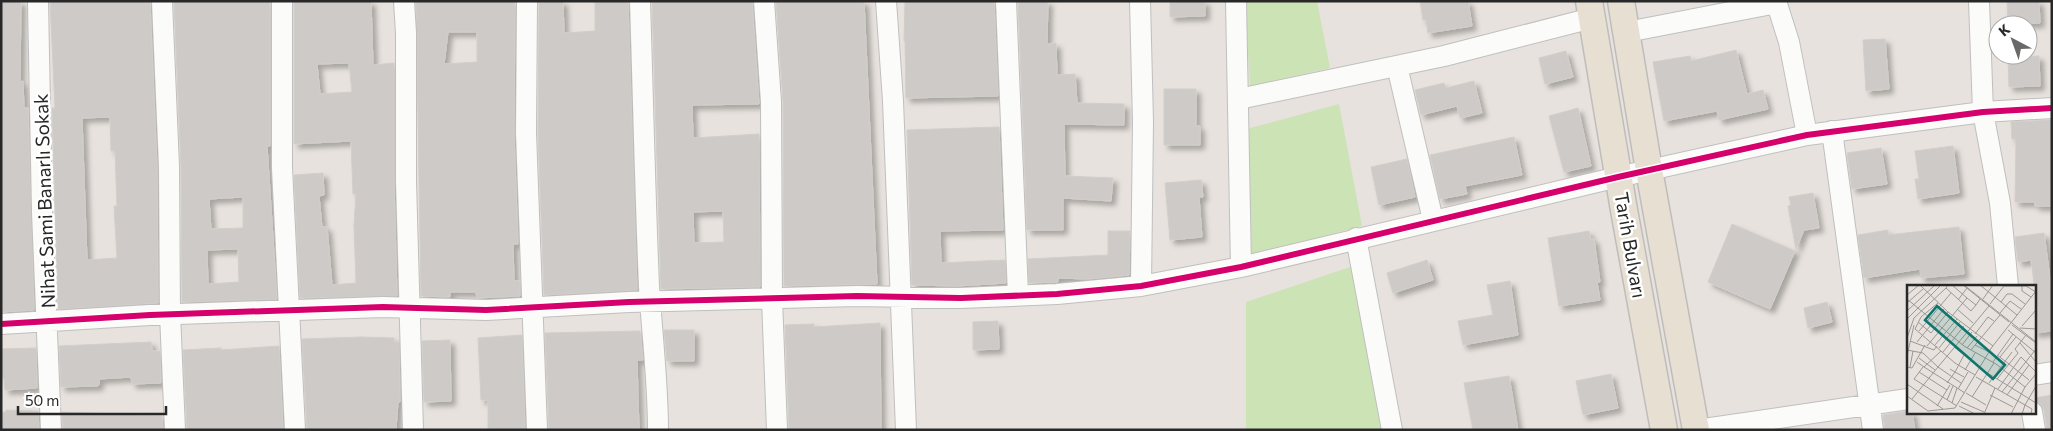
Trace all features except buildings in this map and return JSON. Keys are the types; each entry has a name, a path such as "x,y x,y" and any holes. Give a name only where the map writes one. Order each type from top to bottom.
{"main road":[{"path":"1622,1 1649,170 1696,430"},
{"name":"Tarih Bulvarı","path":"1591,10 1618,177 1664,430"}],"street":[{"name":"Nihat Sami Banarlı Sokak","path":"38,1 42,212 51,430"},
{"path":"162,1 175,430"},
{"path":"282,1 282,168 295,430"},
{"path":"404,1 412,430"},
{"path":"527,1 526,133 537,430"},
{"path":"640,1 645,187 650,302 658,396 658,430"},
{"path":"764,1 771,102 772,299 777,430"},
{"path":"886,1 893,100 906,430"},
{"path":"1006,1 1018,295"},
{"path":"1140,1 1143,122 1141,286"},
{"path":"1236,1 1239,99 1240,267"},
{"path":"1979,1 1983,112 2000,202 2008,285"},
{"path":"1627,32 1776,2 1789,42 1807,135"},
{"path":"1239,99 1444,56 1591,10"},
{"path":"1397,66 1433,220"},
{"path":"1,324 170,314 290,310 410,308 486,310 650,302 901,296 961,298 1141,286 1240,267 1433,220 1807,135 1983,112 2052,108"},
{"path":"1832,131 1873,430"},
{"path":"1356,238 1392,430"},
{"path":"2036,375 2052,372"},
{"path":"1696,430 1870,406 1907,398"},
{"path":"2032,414 2035,430"}],"green space":[{"path":"1245,1 1317,1 1330,68 1250,86"},
{"path":"1339,104 1362,226 1252,255 1247,129"},
{"path":"1359,264 1386,430 1246,430 1246,302"}],"cycle path":[{"path":"1,324 150,315 383,307 486,310 629,302 857,296 961,298 1057,294 1141,286 1241,267 1618,177 1807,135 1983,112 2052,108"}]}
